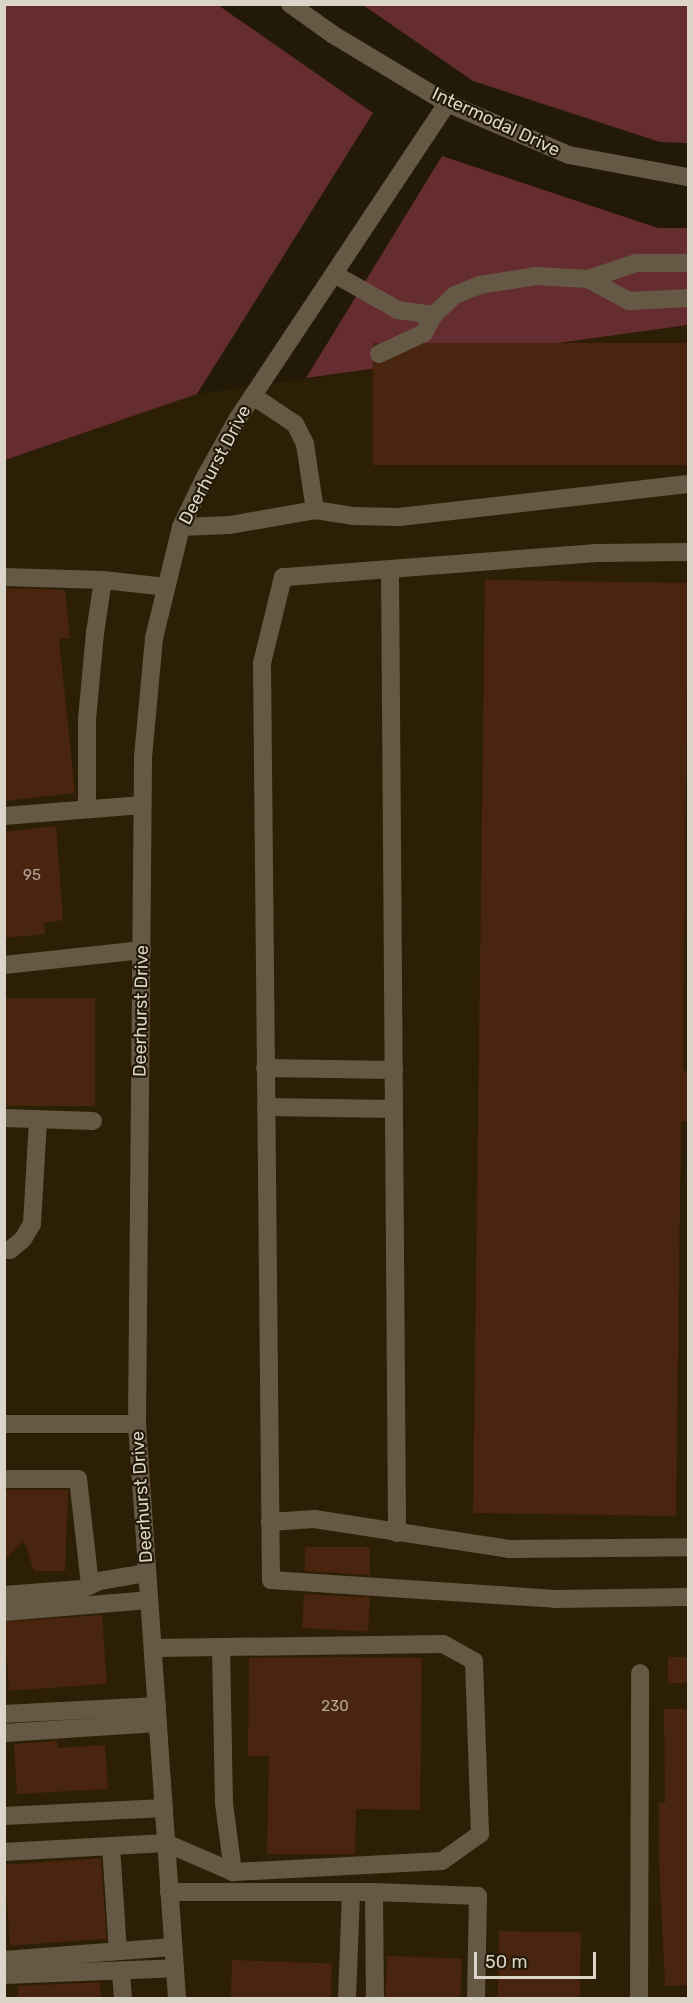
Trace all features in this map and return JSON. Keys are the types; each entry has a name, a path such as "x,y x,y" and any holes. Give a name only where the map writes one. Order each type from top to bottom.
{"street":[{"name":"Intermodal Drive","path":"290,4 332,34 447,103 569,155 688,177"},
{"name":"Deerhurst Drive","path":"177,1998 137,1424 143,757 154,638 181,527 204,479 253,396 447,103"},
{"path":"379,354 424,333 434,315 455,295 480,285 536,276 588,279 636,263 688,263"},
{"path":"334,274 398,310 434,315"},
{"path":"588,279 629,301 688,298"},
{"path":"253,396 295,424 305,444 315,510"},
{"path":"181,527 230,525 315,510 353,516 399,517 688,484"},
{"path":"688,552 597,553 390,571 283,577 262,663 271,1580 555,1599 688,1597"},
{"path":"390,571 397,1533"},
{"path":"4,577 103,580 166,587"},
{"path":"87,808 87,720 95,633 103,580"},
{"path":"4,816 143,805"},
{"path":"4,965 142,950"},
{"path":"266,1068 394,1070"},
{"path":"266,1107 394,1109"},
{"path":"4,1118 93,1121"},
{"path":"4,1250 10,1250 23,1239 32,1224 38,1119"},
{"path":"4,1424 137,1424"},
{"path":"4,1479 78,1479 90,1585"},
{"path":"270,1522 314,1520 509,1549 688,1547"},
{"path":"4,1595 82,1589 99,1581 147,1573"},
{"path":"4,1612 149,1600"},
{"path":"4,1852 166,1842 233,1872 442,1861 480,1834 474,1661 443,1644 153,1648"},
{"path":"221,1647 224,1803 233,1872"},
{"path":"639,1998 640,1673"},
{"path":"4,1714 157,1714"},
{"path":"4,1733 157,1714"},
{"path":"4,1816 164,1808"},
{"path":"111,1846 118,1951"},
{"path":"169,1892 374,1892 478,1896 476,1998"},
{"path":"347,1998 351,1892"},
{"path":"374,1892 375,1998"},
{"path":"4,1960 173,1947"},
{"path":"4,1975 175,1968"},
{"path":"121,1971 123,1998"}],"shaded area":[{"path":"4,5 218,5 373,113 197,394 5,460"},
{"path":"363,5 688,5 688,143 660,142 473,81"},
{"path":"442,156 658,228 688,228 688,325 306,378"},
{"path":"688,325 688,1998 5,1998 4,461 197,394"}],"building":[{"path":"373,343 688,343 688,465 373,465"},
{"path":"485,580 688,583 683,1071 688,1071 688,1121 681,1121 676,1516 473,1513"},
{"path":"4,588 65,590 70,638 59,639 75,793 4,801"},
{"path":"56,826 63,920 44,923 45,934 4,938 4,832"},
{"path":"4,998 95,998 95,1106 4,1106"},
{"path":"4,1490 68,1490 65,1571 34,1571 24,1541 4,1560"},
{"path":"305,1547 370,1547 370,1575 305,1571"},
{"path":"304,1594 370,1597 368,1631 302,1628"},
{"path":"102,1615 107,1684 9,1691 4,1622"},
{"path":"668,1657 688,1657 688,1683 668,1683"},
{"path":"249,1658 422,1658 420,1810 356,1809 355,1854 267,1854 269,1756 248,1756"},
{"path":"664,1709 688,1709 688,1985 665,1986 659,1859 659,1803 665,1803"},
{"path":"57,1741 58,1748 105,1745 108,1789 17,1794 14,1744"},
{"path":"101,1858 107,1939 10,1946 4,1865"},
{"path":"499,1931 581,1932 580,1998 498,1998"},
{"path":"387,1956 462,1959 461,1998 386,1998"},
{"path":"232,1960 332,1963 331,1998 231,1998"},
{"path":"100,1982 101,1998 18,1998 18,1986"}]}
